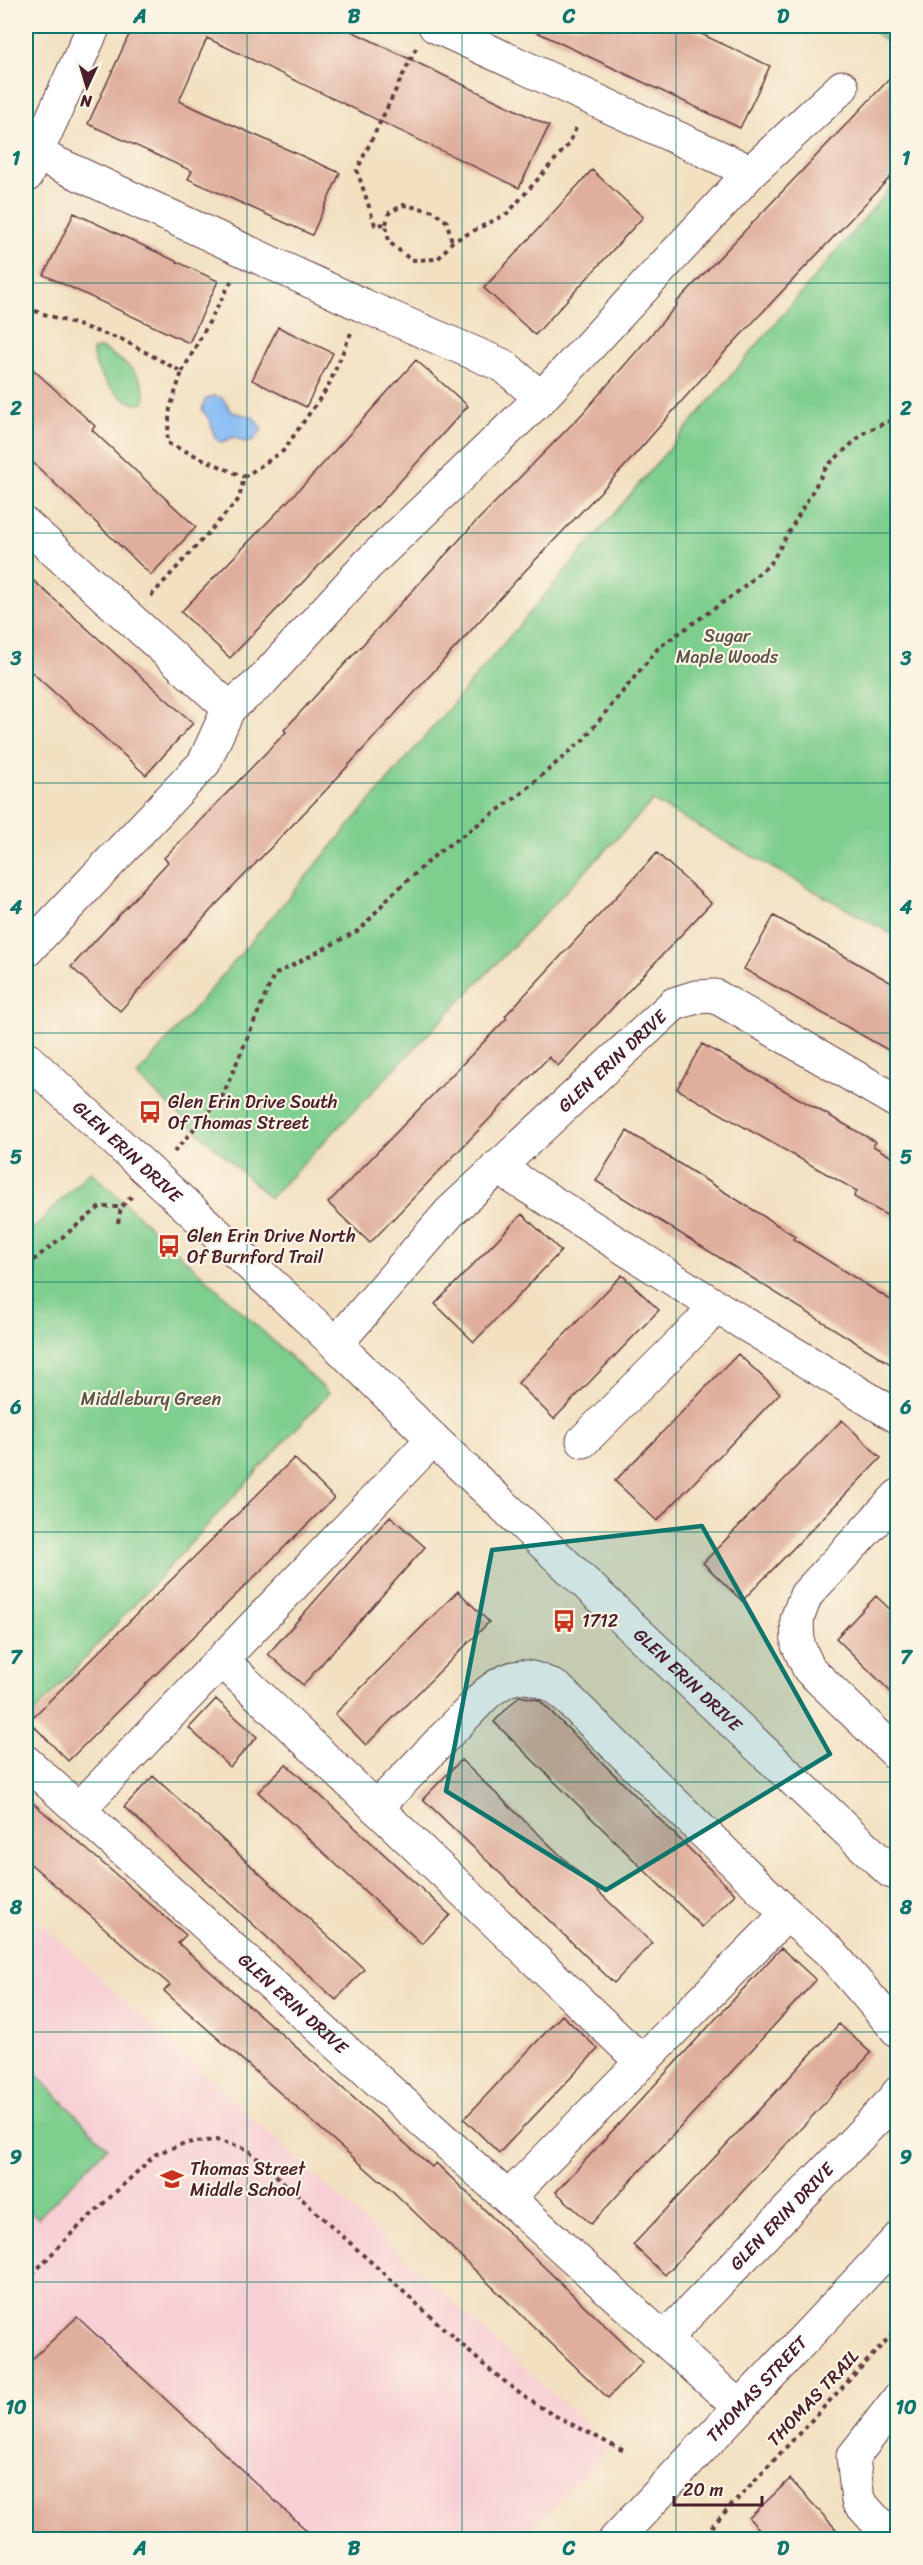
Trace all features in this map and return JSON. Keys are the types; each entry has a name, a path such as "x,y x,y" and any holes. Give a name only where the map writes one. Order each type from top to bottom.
{"street":[{"path":"94,26 31,165 247,252 362,305 504,366 541,398"},
{"path":"426,36 591,98 751,172"},
{"path":"26,951 204,763 229,708 260,684 368,564 541,398 751,172 842,87"},
{"path":"26,525 229,708"},
{"name":"GLEN ERIN DRIVE","path":"336,1344 450,1212 674,1004 696,997 715,996 897,1102"},
{"name":"GLEN ERIN DRIVE","path":"26,1058 336,1344 895,1881"},
{"path":"497,1167 717,1307 897,1417"},
{"path":"583,1441 717,1307"},
{"path":"79,1809 433,1439"},
{"path":"897,1496 806,1595 797,1618 798,1645 809,1669 897,1755"},
{"path":"222,1660 642,2062"},
{"path":"376,1808 486,1694 504,1679 520,1677 539,1679 558,1689 787,1914 829,1951 897,2031"},
{"name":"GLEN ERIN DRIVE","path":"26,1762 739,2407"},
{"path":"508,2198 787,1914"},
{"name":"GLEN ERIN DRIVE","path":"664,2339 885,2109 897,2093"},
{"name":"THOMAS STREET","path":"615,2540 897,2239"},
{"path":"893,2540 858,2501 853,2457 897,2399"}],"path":[{"path":"386,224 375,225 357,171 426,36"},
{"path":"452,242 447,222 434,211 404,205 389,213 386,224 390,242 411,260 438,259 452,242 508,213 568,145 591,98"},
{"path":"244,477 167,443 170,408 182,372 247,252"},
{"path":"130,618 239,499 244,477 283,451 328,387 362,305"},
{"path":"26,308 123,340 182,372"},
{"path":"118,1223 121,1207 192,1133 223,1095 274,975 361,929 389,897 439,852 518,796 584,739 659,647 735,594 771,562 827,466 865,432 897,417"},
{"path":"26,1266 100,1207 121,1207"},
{"path":"26,2281 69,2236 156,2154 185,2143 217,2140 247,2148 484,2365 523,2396 550,2413 624,2451"},
{"name":"THOMAS TRAIL","path":"699,2540 897,2328"}],"highlighted area":[{"path":"702,1526 830,1754 606,1890 446,1791 492,1550"}],"shaded area":[{"name":"Thomas Street Middle School","path":"26,1910 610,2447 523,2539 26,2539"}],"green space":[{"path":"868,26 897,26 897,52"},
{"name":"Sugar Maple Woods","path":"897,180 897,937 653,801 270,1198 137,1076"},
{"path":"101,348 125,364 138,377 145,393 144,403 127,400 102,377 93,358 93,350"},
{"name":"Middlebury Green","path":"90,1171 329,1393 26,1722 26,1236"},
{"path":"26,2064 107,2147 38,2218 26,2207"}],"water":[{"path":"212,396 222,398 232,412 253,417 262,430 254,440 245,442 234,437 221,442 215,438 210,420 202,410 205,400"}],"building":[{"path":"133,26 341,26 549,126 519,188 207,38 179,101 340,173 312,235 188,179 192,171 88,124"},
{"path":"524,26 684,26 770,66 740,128"},
{"path":"897,71 897,170 724,353 625,466 523,573 327,789 211,910 120,1011 71,967 168,862 164,858 286,732 284,730 472,526 582,414 677,305 676,303"},
{"path":"592,170 643,217 535,335 484,288"},
{"path":"74,213 218,281 189,343 44,275"},
{"path":"278,327 333,353 306,407 252,380"},
{"path":"416,360 468,406 377,507 230,658 181,612 312,476"},
{"path":"26,363 95,426 92,430 196,527 151,575 26,456"},
{"path":"26,574 193,723 146,775 26,667"},
{"path":"657,853 711,903 558,1066 549,1057 370,1243 328,1203 507,1018 505,1016"},
{"path":"774,916 897,986 897,1055 744,969"},
{"path":"702,1044 876,1142 873,1146 897,1160 897,1221 854,1197 857,1191 677,1089"},
{"path":"627,1131 795,1236 793,1239 897,1304 897,1368 596,1181"},
{"path":"522,1214 561,1251 474,1342 435,1304"},
{"path":"622,1275 659,1310 554,1419 518,1383"},
{"path":"738,1354 780,1393 657,1521 615,1481"},
{"path":"842,1420 881,1458 742,1601 703,1563"},
{"path":"294,1458 334,1498 68,1761 29,1721"},
{"path":"390,1516 425,1547 303,1685 268,1654"},
{"path":"458,1591 489,1622 366,1745 335,1714"},
{"path":"876,1596 897,1616 897,1698 836,1638"},
{"path":"519,1696 539,1700 735,1894 702,1927 494,1722"},
{"path":"216,1699 257,1737 230,1767 189,1728"},
{"path":"461,1760 652,1943 614,1983 423,1799"},
{"path":"286,1764 450,1915 422,1944 258,1792"},
{"path":"153,1776 364,1969 336,2000 124,1807"},
{"path":"26,1797 186,1935 178,1943 432,2167 436,2163 643,2362 608,2398 381,2180 164,1991 170,1985 26,1860"},
{"path":"781,1948 816,1980 591,2224 556,2192"},
{"path":"562,2015 598,2049 499,2153 464,2119"},
{"path":"839,2024 871,2053 665,2275 633,2245"},
{"path":"77,2317 317,2540 26,2540 26,2365"},
{"path":"790,2479 846,2540 769,2540 749,2518"}],"place":[{"name":"Glen Erin Drive South Of Thomas Street","path":"150,1112"},
{"name":"Glen Erin Drive North Of Burnford Trail","path":"169,1246"},
{"name":"1712","path":"564,1621"},
{"name":"Thomas Street Middle School","path":"172,2179"}]}
